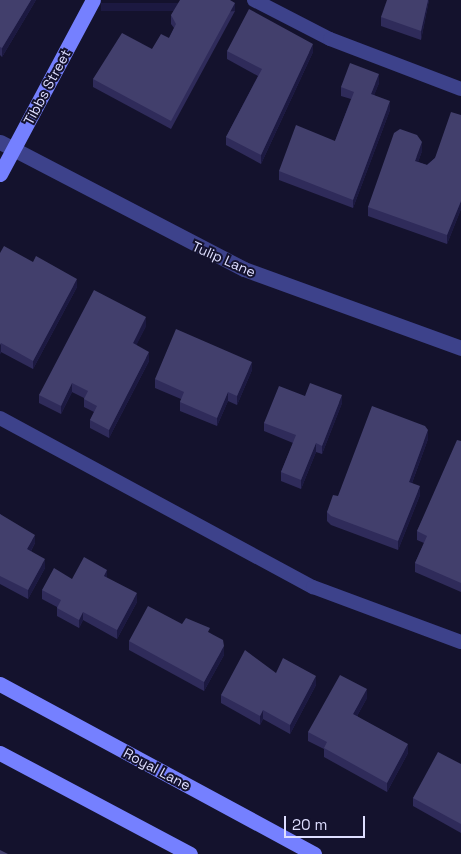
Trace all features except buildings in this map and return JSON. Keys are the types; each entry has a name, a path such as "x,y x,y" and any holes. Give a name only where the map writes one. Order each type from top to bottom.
{"main road":[{"name":"Tibbs Street","path":"0,174 7,146 93,0"},
{"name":"Royal Lane","path":"0,684 314,854"},
{"path":"0,753 190,854"}],"street":[{"name":"Tulip Lane","path":"7,146 244,269 461,348"}],"lane":[{"path":"254,0 330,39 461,89"},
{"path":"0,418 313,587 461,642"}]}
